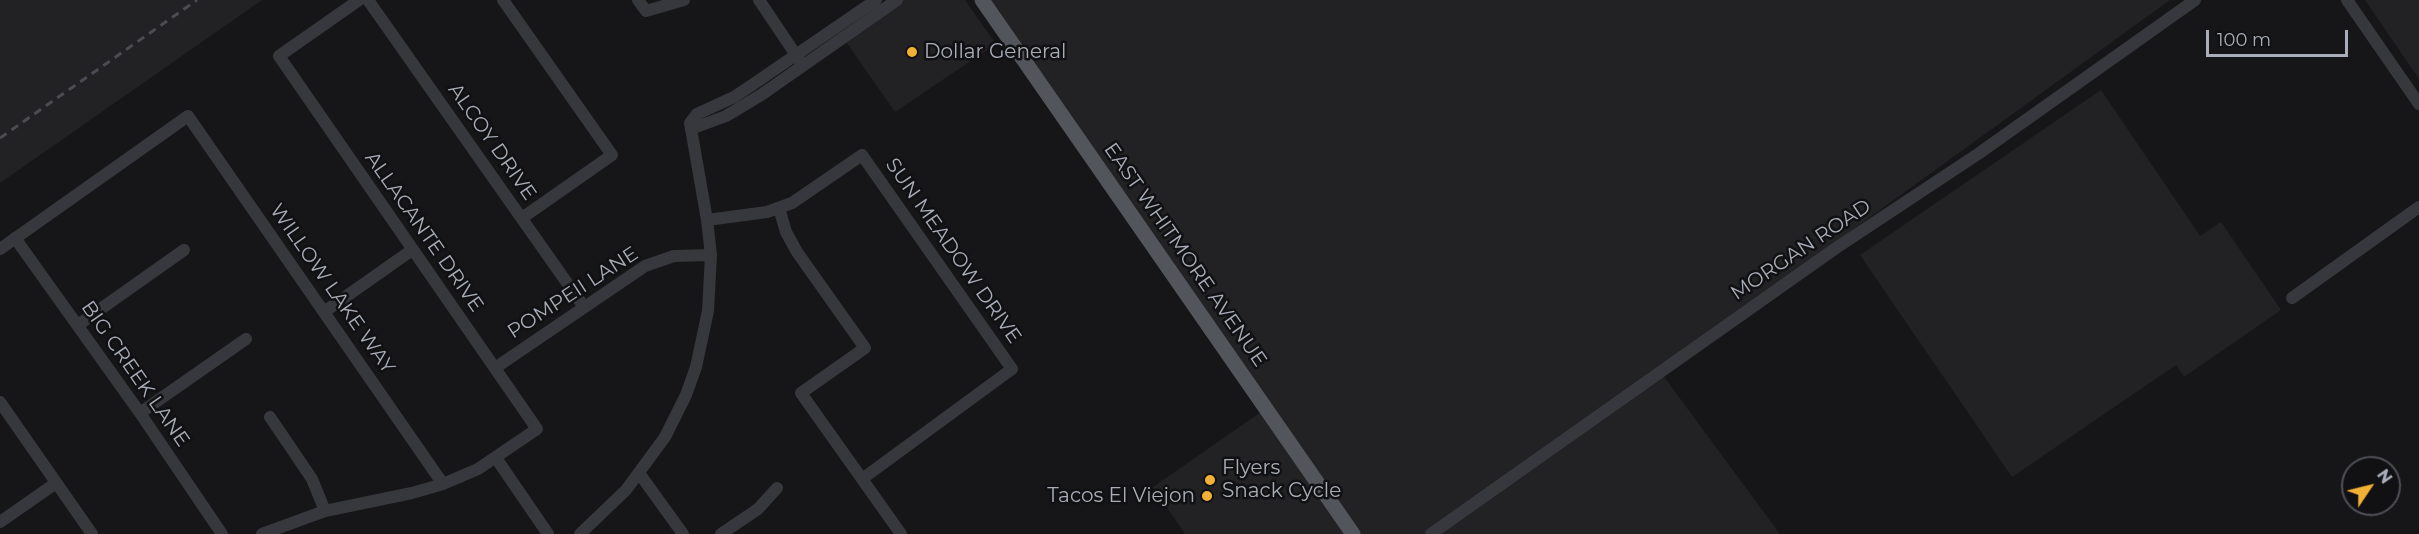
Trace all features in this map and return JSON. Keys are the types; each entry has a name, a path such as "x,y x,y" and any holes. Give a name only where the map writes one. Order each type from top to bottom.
{"main road":[{"name":"EAST WHITMORE AVENUE","path":"982,0 1353,534"}],"street":[{"name":"ALLACANTE DRIVE","path":"359,0 279,56 537,429 496,458"},
{"name":"ALCOY DRIVE","path":"368,0 584,307"},
{"path":"503,0 612,155 522,218"},
{"path":"638,0 646,11 684,0"},
{"path":"759,0 800,60"},
{"path":"800,60 876,0"},
{"path":"580,534 605,511 639,473 674,422 696,368 708,311 711,255 691,126 697,114 734,97 800,60 896,0"},
{"name":"MORGAN ROAD","path":"1431,534 1826,254 1978,154 2195,0"},
{"path":"2347,0 2419,104"},
{"name":"WILLOW LAKE WAY","path":"15,238 188,116 443,484"},
{"name":"SUN MEADOW DRIVE","path":"778,208 801,197 862,155 1012,369 862,480"},
{"path":"2292,298 2419,207"},
{"path":"707,220 752,215 778,208 786,232 797,252 865,348 801,393 901,534"},
{"path":"0,249 15,238"},
{"name":"BIG CREEK LANE","path":"15,238 140,413 222,534"},
{"path":"78,325 184,250"},
{"path":"324,312 412,250"},
{"name":"POMPEII LANE","path":"495,368 634,272 655,261 674,256 711,255"},
{"path":"140,413 246,339"},
{"path":"0,402 92,534"},
{"path":"270,417 312,479 325,511"},
{"path":"262,534 325,511 412,494 443,484 478,469 496,458 548,532"},
{"path":"639,473 683,534"},
{"path":"0,522 56,483"},
{"path":"721,534 758,509 777,488"}],"shaded area":[{"path":"0,0 262,0 0,183"},
{"path":"886,0 965,0 996,44 895,112 840,33"},
{"path":"984,0 2170,0 1659,370 1780,534 1352,534"},
{"path":"2365,0 2419,0 2419,79"},
{"path":"2101,90 2200,236 2221,222 2281,310 2184,377 2176,365 2012,477 1860,255"},
{"path":"1261,412 1345,534 1185,534 1153,487"}],"railway":[{"path":"0,138 197,0"}],"place":[{"name":"Dollar General","path":"912,52"},
{"name":"Flyers Snack Cycle","path":"1210,480"},
{"name":"Tacos El Viejon","path":"1207,496"}]}
